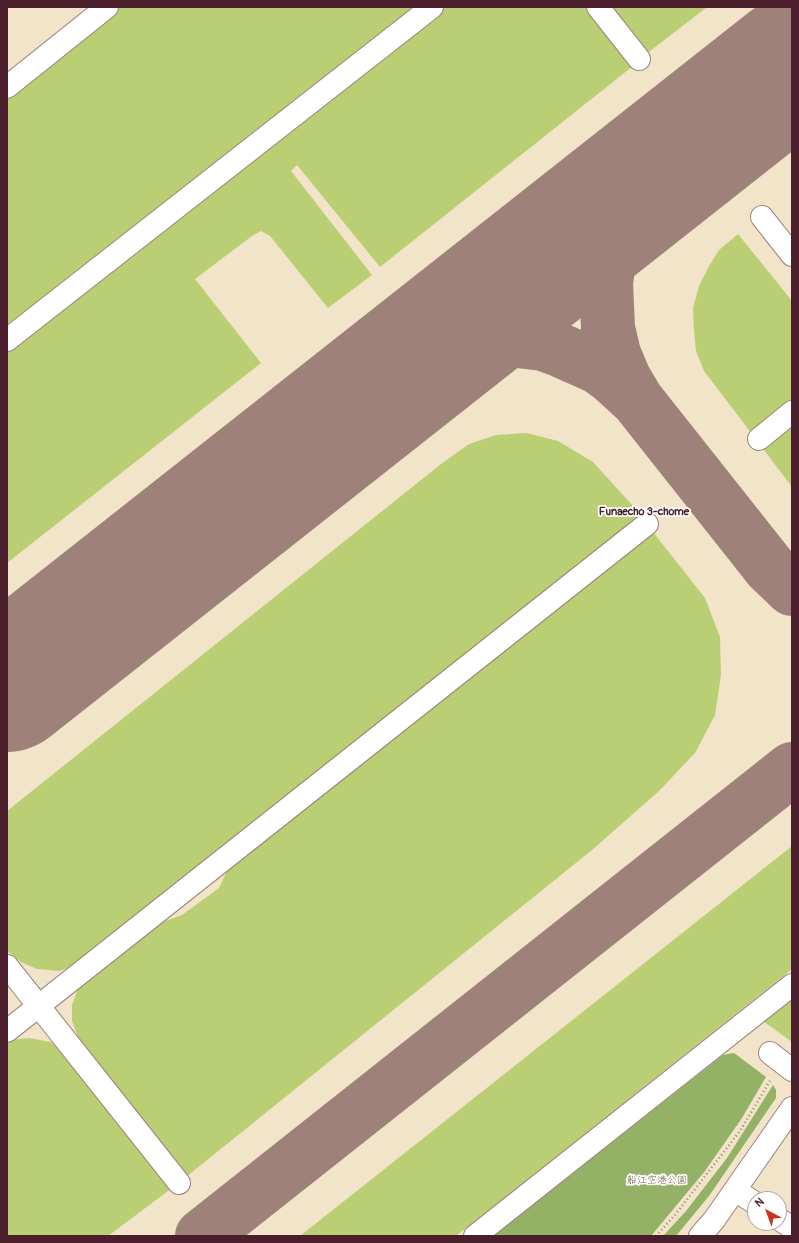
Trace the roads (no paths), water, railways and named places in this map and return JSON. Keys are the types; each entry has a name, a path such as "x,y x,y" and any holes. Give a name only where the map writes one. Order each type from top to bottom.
{"street":[{"path":"7,87 107,7"},
{"path":"7,340 432,7"},
{"path":"598,7 638,59"},
{"path":"762,217 792,255"},
{"path":"759,439 792,412"},
{"path":"7,1031 646,524"},
{"path":"7,966 179,1183"},
{"path":"475,1236 792,985"},
{"path":"700,1236 735,1190 792,1108"},
{"path":"735,1190 747,1198"}],"district":[{"name":"Funaecho 3-chome","path":"644,512"}],"park label":[{"name":"船江空港公園","path":"657,1180"}]}
